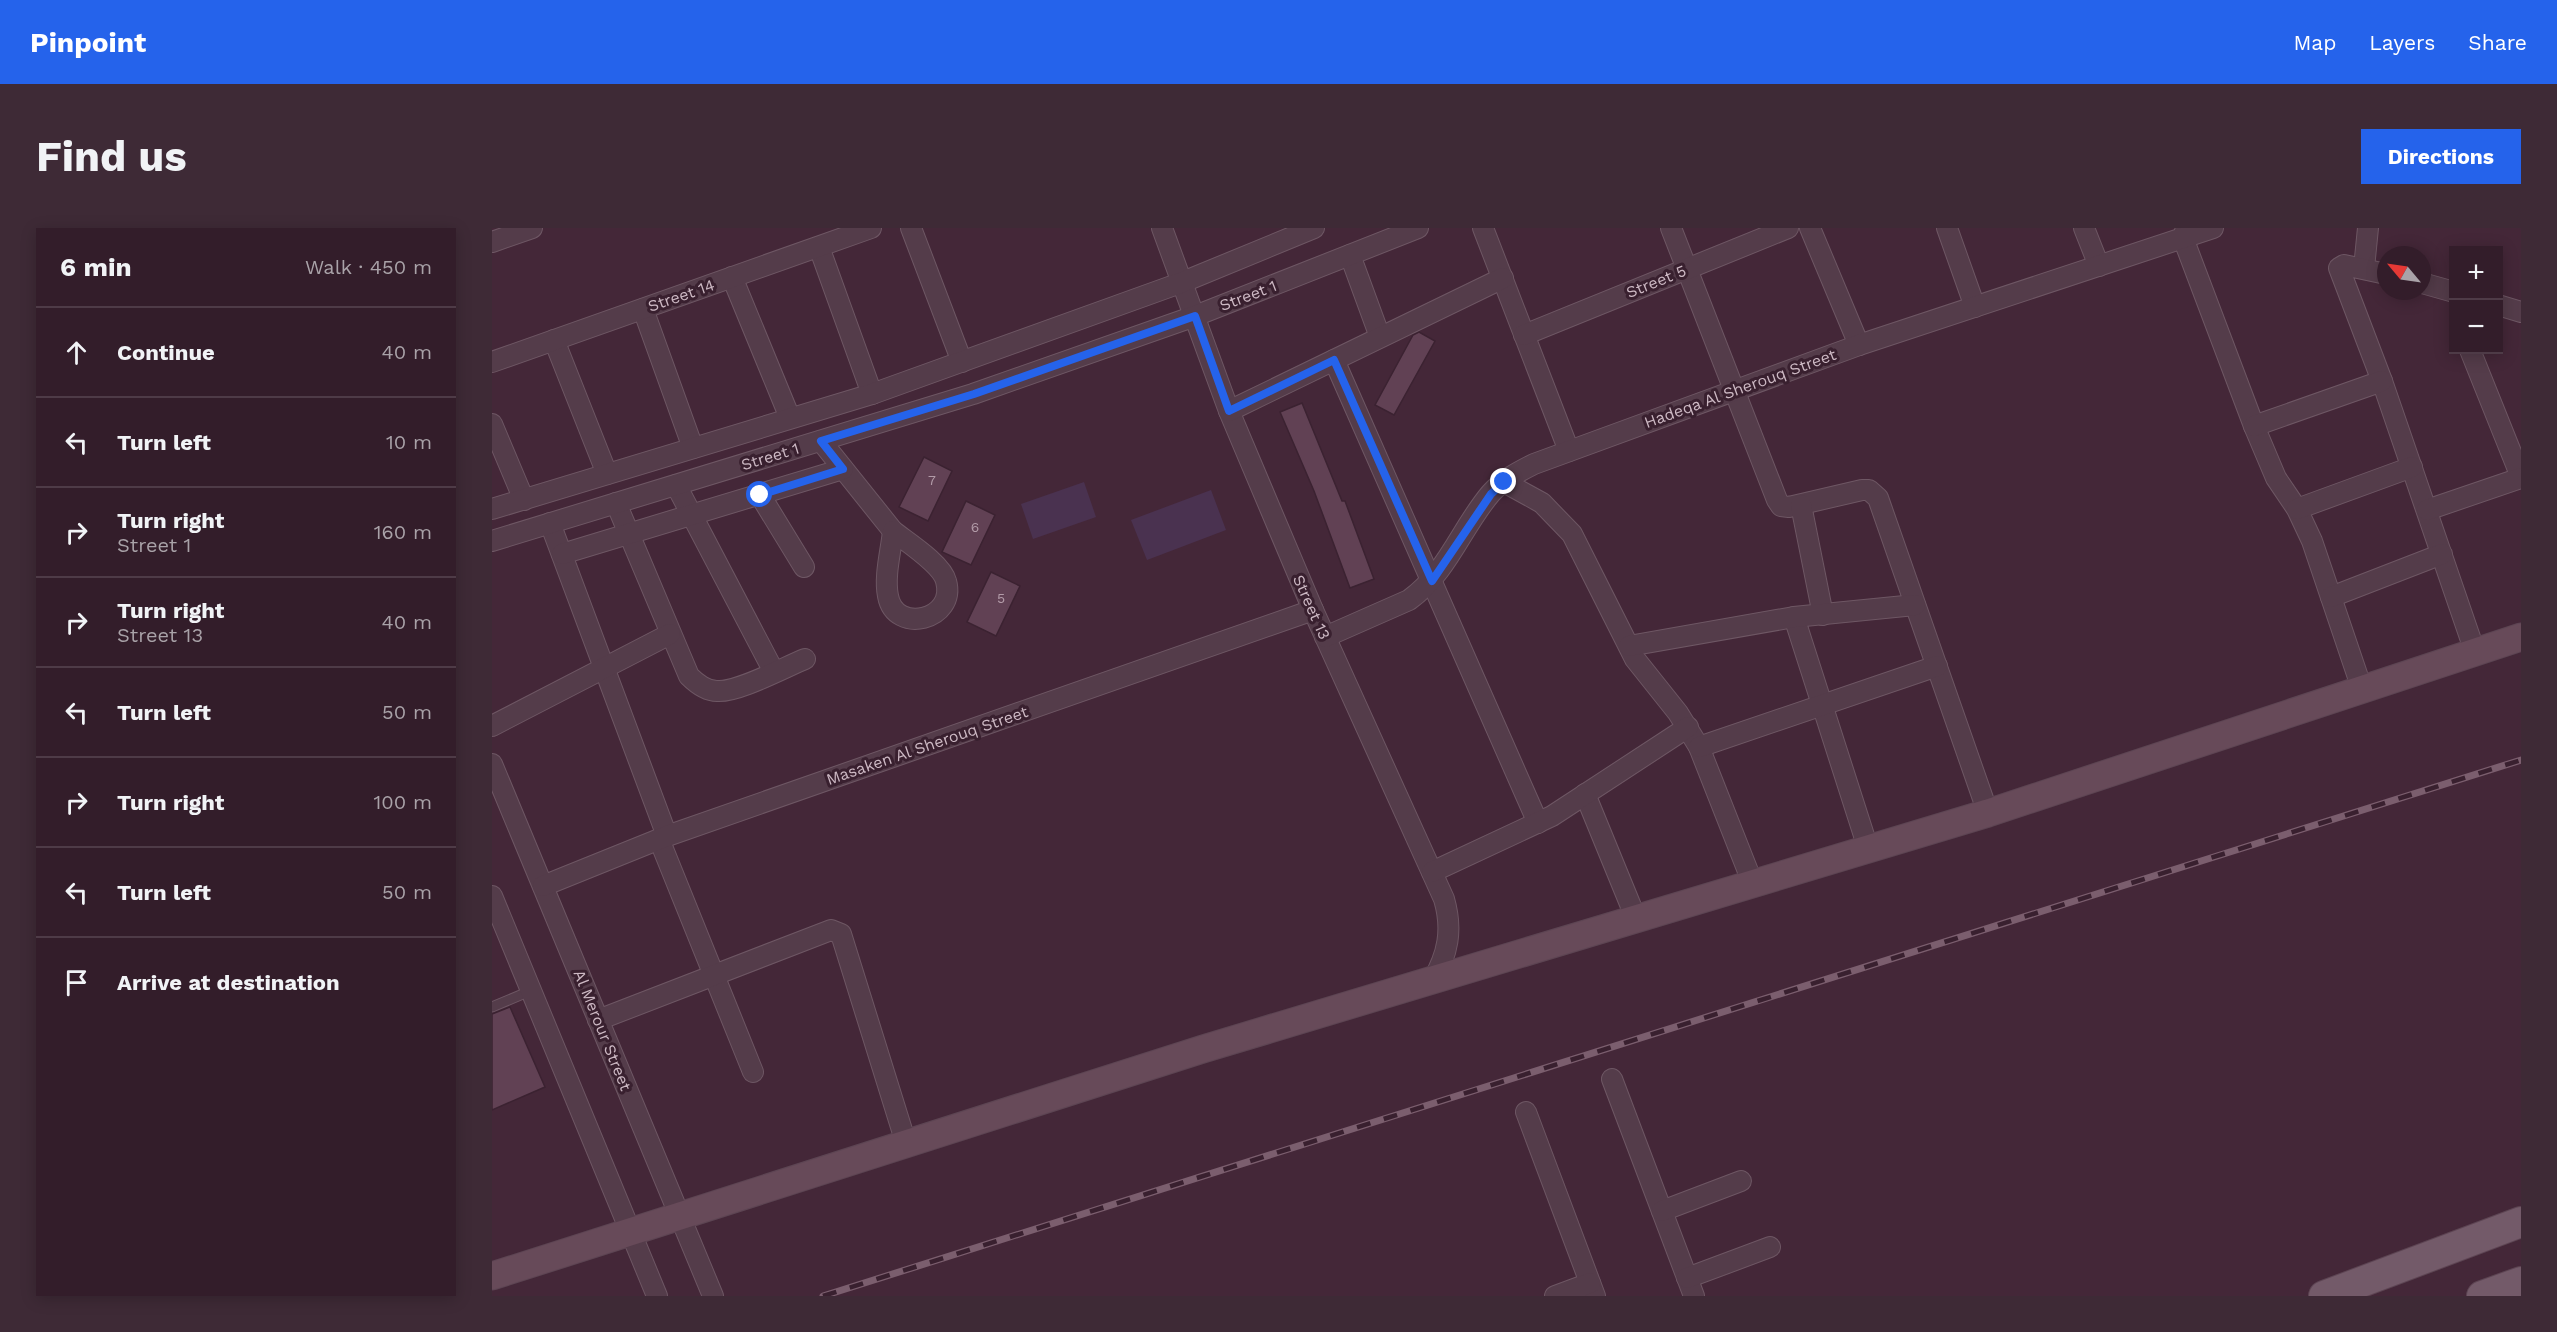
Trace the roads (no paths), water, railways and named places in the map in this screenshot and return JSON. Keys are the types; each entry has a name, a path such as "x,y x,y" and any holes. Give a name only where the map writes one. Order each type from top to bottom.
{"main road":[{"path":"2324,1296 2521,1222"},
{"path":"2482,1296 2521,1282"}],"street":[{"path":"492,242 532,228"},
{"name":"Street 14","path":"492,362 871,228"},
{"path":"911,228 962,362"},
{"name":"Street 13","path":"1162,228 1229,411 1325,638 1444,899 1449,932 1447,949 1432,982"},
{"name":"Street 1","path":"492,509 872,394 1183,282 1314,228"},
{"name":"Street 1","path":"492,541 974,394 1195,316 1418,228"},
{"path":"1484,228 1569,451"},
{"path":"1671,228 1781,506 1801,505 1862,490 1875,494 1988,813"},
{"name":"Street 5","path":"1524,335 1788,228"},
{"path":"1810,228 1859,345"},
{"path":"1947,228 1975,307"},
{"path":"2084,228 2099,266"},
{"name":"Hadeqa Al Sherouq Street","path":"1325,638 1409,600 1432,581 1491,494 1504,482 1534,464 1859,345 2099,266 2185,233 2213,228"},
{"path":"2364,268 2368,228"},
{"path":"2185,233 2253,426 2276,478 2297,509 2312,542 2362,689"},
{"path":"819,247 872,394"},
{"path":"1350,255 1380,337"},
{"path":"2377,272 2344,265 2339,268 2382,381 2475,652"},
{"path":"732,277 790,418"},
{"path":"1229,411 1503,278"},
{"path":"2431,285 2449,290"},
{"path":"2503,306 2521,312"},
{"path":"643,309 693,448"},
{"path":"554,340 607,474"},
{"path":"2427,510 2521,478 2472,354"},
{"path":"1334,360 1538,823"},
{"path":"2253,426 2382,381"},
{"path":"492,424 524,500"},
{"path":"821,441 893,531"},
{"path":"2297,509 2412,467"},
{"path":"562,554 843,469"},
{"path":"1504,482 1542,503 1572,534 1629,646 1688,727 1699,747 1753,884"},
{"path":"676,485 774,672"},
{"path":"760,495 804,567"},
{"path":"616,503 689,676 707,689 729,690 806,659"},
{"path":"1801,505 1822,615"},
{"path":"550,523 714,975 753,1071"},
{"path":"2331,597 2442,554"},
{"path":"1629,646 1794,617 1915,605"},
{"name":"Masaken Al Sherouq Street","path":"543,886 663,837 1313,610"},
{"path":"1794,617 1868,848"},
{"path":"492,726 605,670 670,634"},
{"path":"492,1276 1203,1049 1637,921 1868,848 1988,813 2521,638"},
{"path":"1699,747 1937,666"},
{"path":"1432,872 1538,823 1688,727"},
{"name":"Al Merour Street","path":"492,764 713,1296"},
{"path":"1585,794 1637,921"},
{"path":"493,898 657,1296"},
{"path":"598,1020 831,930 841,934 906,1143"},
{"path":"1612,1079 1690,1287 1770,1247"},
{"path":"1526,1112 1592,1290 1555,1296"},
{"path":"1662,1211 1741,1181"}],"lane":[{"path":"492,1007 530,991"}],"railway":[{"path":"823,1296 2521,760"}]}
